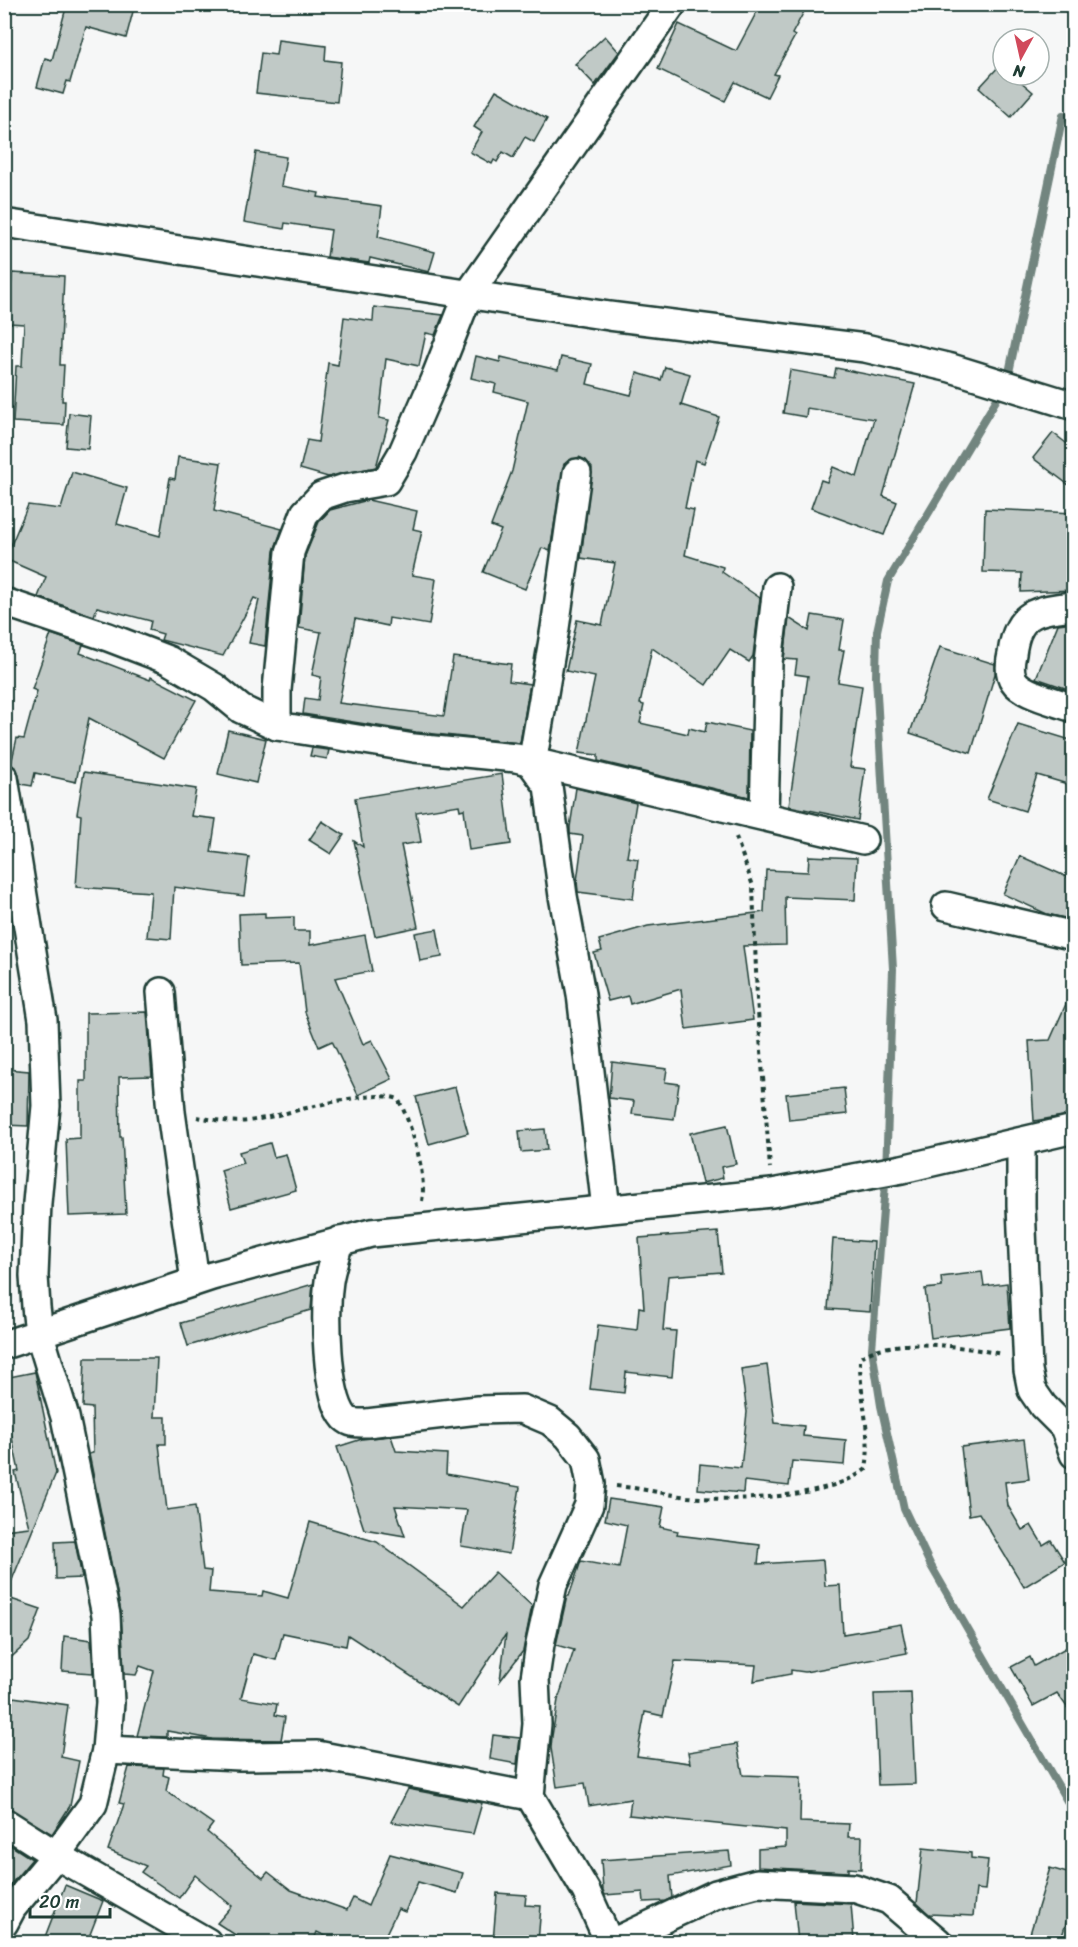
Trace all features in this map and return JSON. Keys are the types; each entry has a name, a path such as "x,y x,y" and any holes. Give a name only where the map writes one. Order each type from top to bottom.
{"street":[{"path":"277,726 277,690 290,552 305,513 321,496 345,488 386,481 403,452 468,295 672,4"},
{"path":"4,223 104,236 609,316 866,348 979,376 1074,406"},
{"path":"577,473 555,628 532,764 548,786 563,896 581,994 606,1209"},
{"path":"764,816 768,663 777,587"},
{"path":"4,602 168,660 214,687 241,708 277,726 414,748 516,758 532,764 863,840"},
{"path":"1074,606 1037,610 1018,627 1010,665 1013,681 1023,689 1074,708"},
{"path":"4,778 43,1020 46,1106 34,1276 39,1332 65,1417 106,1615 110,1703 106,1750 93,1804 56,1855 25,1891 4,1923"},
{"path":"946,906 1074,936"},
{"path":"161,992 171,1112 195,1281"},
{"path":"4,1345 195,1281 371,1233 772,1193 902,1169 1074,1129"},
{"path":"1021,1142 1021,1206 1028,1359 1032,1390 1042,1406 1064,1427 1074,1454"},
{"path":"339,1241 329,1280 326,1310 334,1392 345,1419 353,1423 367,1423 478,1410 522,1409 550,1421 568,1436 585,1459 591,1484 589,1505 553,1585 540,1644 535,1678 537,1724 530,1796 586,1891 609,1942"},
{"path":"106,1750 240,1756 317,1755 530,1796"},
{"path":"4,1822 56,1855 207,1942"},
{"path":"614,1942 699,1901 757,1883 854,1888 889,1900 938,1942"}],"path":[{"path":"722,806 738,839 753,886 756,999 772,1193"},
{"path":"171,1112 205,1118 245,1121 365,1096 388,1095 398,1099 406,1115 423,1196 420,1210 410,1229"},
{"path":"591,1484 633,1487 690,1497 766,1497 826,1488 854,1478 866,1468 868,1456 859,1386 860,1358 872,1349 965,1347 1028,1359"}],"building":[{"path":"67,4 135,4 126,38 86,27 70,82 67,81 63,94 37,87 45,58 52,60"},
{"path":"761,4 808,4 792,34 795,36 774,74 778,75 767,97 735,82 725,101 658,69 679,24 736,51"},
{"path":"605,36 619,52 595,85 575,64"},
{"path":"278,40 326,46 325,60 341,62 337,102 256,93 261,53 276,55"},
{"path":"991,75 991,87 1027,87 1033,92 1011,117 979,88"},
{"path":"496,90 547,119 534,142 525,137 513,158 503,152 497,162 494,160 492,164 470,152 482,132 474,127"},
{"path":"256,152 286,157 281,186 319,193 318,197 382,206 378,237 435,252 429,272 370,258 369,263 327,257 331,230 285,223 284,229 244,222"},
{"path":"12,273 64,276 60,365 64,365 62,401 65,401 64,425 13,422 16,366 22,366 24,324 9,323"},
{"path":"374,307 443,315 435,335 426,333 419,366 386,359 379,418 389,420 376,467 328,477 300,469 307,440 318,442 328,363 338,365 344,317 373,321"},
{"path":"476,356 500,362 501,357 558,370 561,357 592,364 587,384 631,395 637,373 661,380 665,367 690,374 681,405 719,417 704,463 695,460 685,508 694,510 685,555 723,567 722,572 760,598 753,656 749,662 730,650 706,685 652,648 640,704 644,705 640,723 688,734 689,728 705,732 707,722 750,731 749,797 598,761 598,755 579,753 595,677 566,671 577,620 602,625 615,563 581,558 592,468 586,460 579,457 564,464 550,551 542,548 525,589 483,572 501,530 491,526 512,471 528,401 494,392 496,384 471,378"},
{"path":"836,368 915,384 883,496 897,502 884,535 811,508 821,480 827,482 833,467 857,477 874,419 807,408 806,417 783,413 790,370 834,378"},
{"path":"69,413 91,416 88,449 66,447"},
{"path":"1053,433 1074,449 1074,489 1033,458"},
{"path":"178,457 221,463 214,511 282,529 274,551 265,646 249,643 259,600 254,598 223,656 161,640 163,634 149,630 151,621 97,607 94,616 38,597 46,577 5,559 28,505 61,509 72,472 127,488 117,524 160,536 170,478 175,479"},
{"path":"368,500 417,511 413,529 422,531 412,575 436,579 429,625 389,618 388,626 355,619 339,703 444,716 453,657 511,664 509,681 530,684 520,743 416,732 303,714 305,698 318,700 321,677 312,675 321,632 299,628 305,556 319,522 330,510"},
{"path":"985,509 1074,513 1074,590 1021,592 1022,573 983,572"},
{"path":"812,615 844,620 839,650 844,650 838,682 862,686 850,767 865,769 858,820 789,806 808,676 795,674 797,660 784,659 789,618 809,631"},
{"path":"1074,622 1074,691 1036,678 1058,624"},
{"path":"51,634 83,645 80,653 150,680 151,677 196,700 164,758 89,718 76,782 35,773 32,786 21,784 17,769 11,764 17,738 24,739 37,691 32,689"},
{"path":"940,647 995,664 995,674 971,753 910,733"},
{"path":"1018,724 1074,741 1074,786 1037,775 1025,811 987,799"},
{"path":"228,730 266,739 256,783 218,774"},
{"path":"312,748 329,750 327,759 310,756"},
{"path":"84,772 196,789 191,816 216,819 211,852 249,857 244,896 174,887 171,939 147,937 151,892 76,887 81,815 77,814"},
{"path":"502,774 511,844 469,850 464,809 460,810 459,805 416,812 421,842 401,845 418,927 375,936 354,841 363,847 355,798"},
{"path":"576,788 636,803 627,857 638,859 633,899 578,892 577,881 583,836 570,834"},
{"path":"322,821 344,835 331,854 309,840"},
{"path":"809,856 857,858 855,900 785,897 786,945 743,946 753,1020 686,1029 681,989 630,1004 628,996 608,1001 594,953 602,951 599,940 648,926 764,912 766,870 808,872"},
{"path":"1020,856 1074,880 1074,920 1047,914 1003,894"},
{"path":"265,913 265,918 294,917 294,931 310,931 310,945 365,935 372,971 335,978 363,1044 372,1040 392,1079 358,1095 332,1041 319,1047 305,1012 299,963 241,965 239,914"},
{"path":"437,929 442,957 420,961 415,933"},
{"path":"1074,986 1074,1114 1034,1121 1029,1041 1050,1040"},
{"path":"147,1012 152,1076 119,1077 120,1137 122,1137 126,1214 69,1216 66,1139 80,1138 80,1081 86,1081 86,1013"},
{"path":"612,1062 667,1069 665,1082 679,1084 674,1119 632,1114 634,1101 609,1098"},
{"path":"6,1069 29,1071 28,1126 4,1125"},
{"path":"455,1087 468,1133 429,1144 416,1097"},
{"path":"844,1088 847,1114 789,1120 786,1094"},
{"path":"727,1125 736,1164 721,1167 723,1178 702,1183 690,1133"},
{"path":"545,1129 547,1150 521,1152 519,1131"},
{"path":"270,1143 274,1157 286,1154 296,1190 231,1208 221,1170 243,1163 239,1152"},
{"path":"718,1232 722,1272 668,1276 663,1330 676,1331 672,1377 626,1372 624,1393 590,1389 598,1325 637,1330 639,1307 644,1308 639,1238"},
{"path":"833,1239 874,1242 870,1312 828,1309"},
{"path":"982,1272 984,1286 1007,1283 1010,1328 931,1338 925,1289 942,1287 941,1277"},
{"path":"313,1284 311,1310 188,1346 181,1323"},
{"path":"85,1358 157,1358 154,1417 166,1417 166,1444 159,1444 167,1510 195,1506 203,1570 211,1571 209,1592 262,1596 263,1591 288,1598 310,1522 377,1542 464,1606 495,1572 532,1606 523,1651 500,1681 506,1634 458,1707 348,1635 346,1646 283,1633 276,1660 253,1654 241,1698 277,1704 275,1715 285,1717 281,1740 212,1739 167,1731 167,1737 137,1736 154,1671 140,1666 136,1675 124,1674 121,1612 89,1454 93,1453 92,1408 83,1407"},
{"path":"767,1365 775,1423 804,1426 803,1436 846,1440 844,1465 792,1461 789,1486 744,1481 743,1493 698,1489 700,1464 741,1468 747,1412 741,1369"},
{"path":"35,1372 56,1473 5,1597 41,1609 29,1641 4,1664 4,1530 29,1527 15,1472 19,1471 4,1401 4,1378"},
{"path":"391,1436 396,1451 447,1454 446,1474 520,1487 509,1554 461,1546 467,1510 395,1506 405,1536 364,1529 337,1447 362,1439"},
{"path":"1024,1439 1029,1479 1005,1482 1008,1506 1022,1530 1031,1525 1043,1545 1051,1540 1065,1562 1024,1587 979,1513 969,1515 961,1447"},
{"path":"609,1499 664,1507 660,1527 678,1531 677,1535 760,1545 758,1564 823,1560 825,1586 840,1585 843,1634 901,1624 907,1653 805,1672 791,1670 791,1674 754,1681 756,1665 675,1661 663,1716 645,1712 637,1756 690,1763 688,1752 737,1744 743,1775 801,1777 800,1822 849,1824 848,1837 862,1837 861,1869 848,1868 848,1872 758,1867 758,1849 786,1847 786,1831 629,1815 631,1799 589,1806 585,1783 557,1787 551,1748 552,1736 558,1700 574,1650 556,1645 567,1596 569,1596 581,1561 619,1568 627,1525 605,1520"},
{"path":"75,1541 82,1578 56,1579 55,1542"},
{"path":"64,1636 91,1640 93,1673 62,1671"},
{"path":"1074,1643 1074,1717 1057,1693 1033,1706 1011,1667 1030,1657 1034,1666"},
{"path":"911,1693 915,1784 878,1785 874,1694"},
{"path":"13,1697 68,1705 61,1757 79,1761 70,1806 52,1834 4,1806 4,1755"},
{"path":"493,1735 520,1738 517,1764 490,1759"},
{"path":"129,1767 164,1768 163,1775 169,1777 166,1791 213,1824 207,1832 263,1878 268,1872 291,1890 347,1910 353,1898 368,1906 390,1854 463,1873 457,1893 418,1882 405,1912 398,1909 382,1942 338,1942 317,1932 313,1942 246,1942 217,1923 232,1906 195,1875 179,1898 141,1872 146,1866 108,1850 124,1804 119,1803"},
{"path":"408,1789 482,1803 473,1834 391,1822"},
{"path":"4,1841 32,1859 4,1892"},
{"path":"923,1848 971,1853 971,1858 988,1860 985,1890 976,1889 973,1916 929,1914 917,1903"},
{"path":"729,1851 731,1865 670,1876 672,1898 665,1901 644,1902 643,1892 605,1895 603,1890 601,1860"},
{"path":"1050,1868 1074,1875 1074,1899 1060,1942 1047,1942 1029,1937"},
{"path":"65,1885 103,1901 87,1942 43,1942"},
{"path":"497,1893 526,1895 525,1905 541,1906 538,1942 493,1942"},
{"path":"794,1901 851,1904 854,1941 798,1942"}],"waterway":[{"path":"1063,115 1007,382 888,581 877,631 876,677 893,969 886,1172 872,1349 881,1406 904,1509 930,1564 1074,1813"}]}
